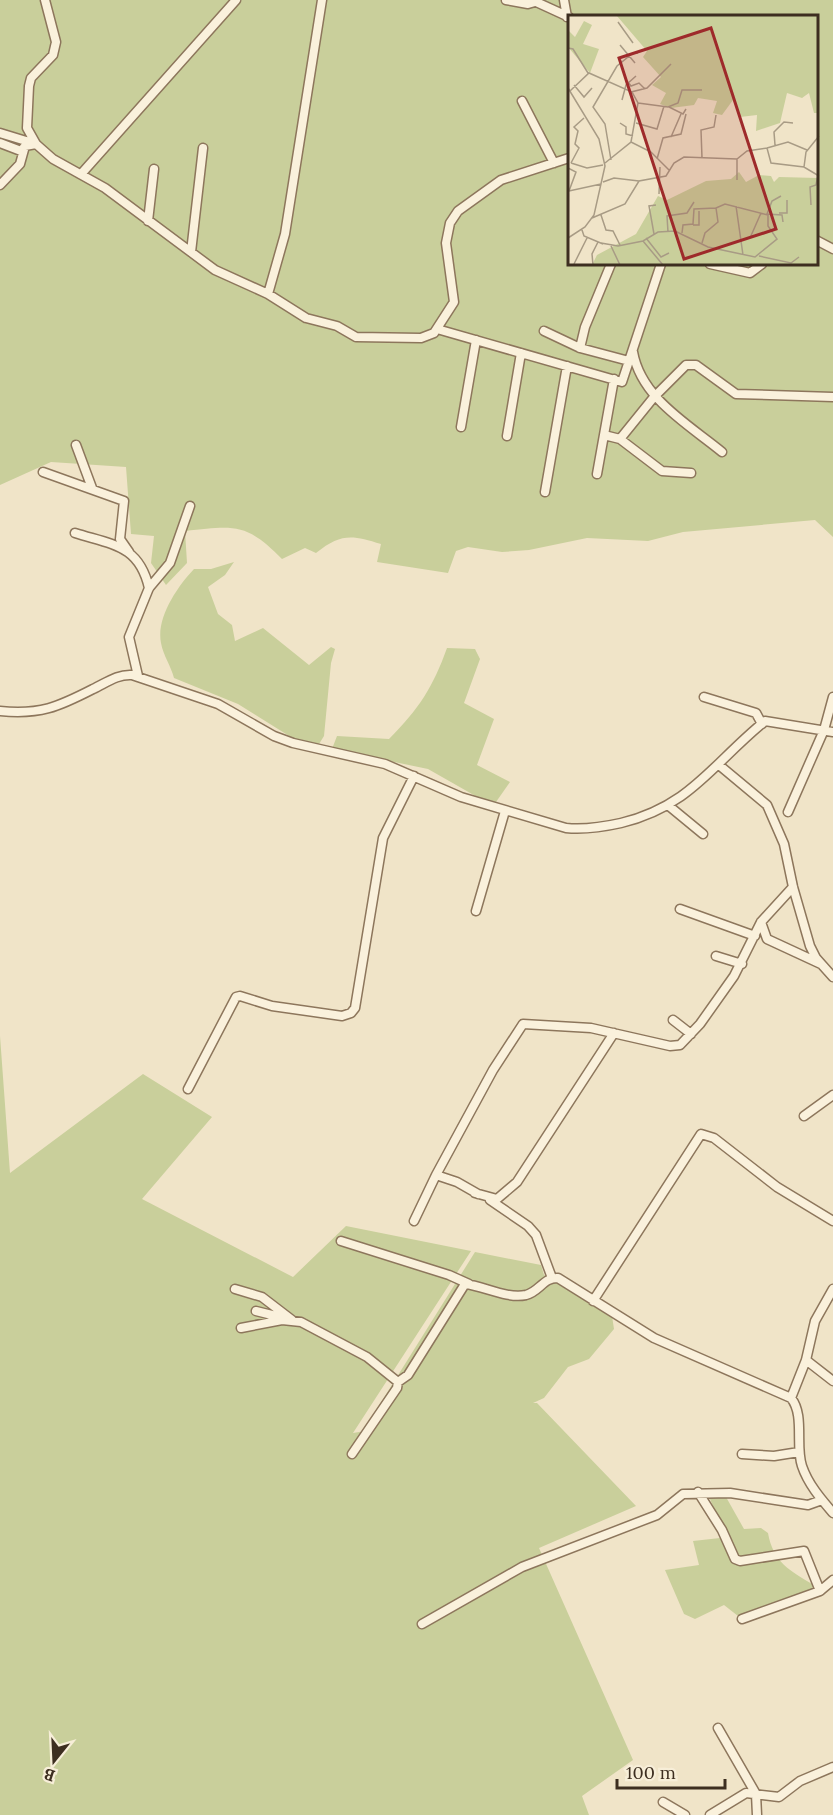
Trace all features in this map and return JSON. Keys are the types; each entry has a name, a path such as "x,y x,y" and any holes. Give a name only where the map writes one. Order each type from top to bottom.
{"street":[{"path":"45,0 56,42 53,55 31,78 29,86 27,128 36,144 53,159 82,173 215,270 268,294 306,318 337,326 361,338 430,336 454,302 446,243 450,223 458,211 501,180 568,158"},
{"path":"82,173 236,0"},
{"path":"268,294 285,234 322,0"},
{"path":"506,0 528,4 533,1 568,17"},
{"path":"564,0 568,17"},
{"path":"522,101 554,163"},
{"path":"0,133 36,144"},
{"path":"0,143 21,151 25,146 36,144"},
{"path":"0,185 20,164 25,146"},
{"path":"190,252 203,148"},
{"path":"148,221 154,169"},
{"path":"818,241 833,249"},
{"path":"580,348 585,327 610,266"},
{"path":"437,328 622,381 660,266"},
{"path":"719,266 750,273 759,266"},
{"path":"544,331 580,348 628,362"},
{"path":"461,427 476,340"},
{"path":"633,348 635,364 654,397 722,452"},
{"path":"507,436 521,353"},
{"path":"620,440 654,397 686,365 692,364 736,394 833,397"},
{"path":"545,492 567,366"},
{"path":"597,474 614,379"},
{"path":"604,435 620,440 662,471 691,473"},
{"path":"74,447 92,488"},
{"path":"43,472 124,501 120,539 129,552"},
{"path":"138,676 129,637 149,588 170,563 190,506"},
{"path":"75,533 129,552 136,557 149,588"},
{"path":"0,711 30,714 56,706 117,677 138,676 218,704 274,736 293,744 385,764 461,797 578,830 639,818 669,806 719,765 762,724 774,721 828,731"},
{"path":"704,697 756,713 762,724"},
{"path":"788,812 828,731 833,697"},
{"path":"719,765 765,802 784,844 793,887 810,946 821,964 833,976"},
{"path":"188,1089 236,997 240,996 273,1006 342,1016 351,1013 355,1008 383,838 414,776"},
{"path":"669,806 703,834"},
{"path":"476,911 505,811"},
{"path":"414,1221 436,1175 493,1070 523,1024 579,1026 675,1046 680,1045 691,1034 741,964 761,922 793,887"},
{"path":"680,909 755,936"},
{"path":"761,922 768,939 821,964"},
{"path":"716,956 741,964"},
{"path":"673,1020 691,1034"},
{"path":"475,1193 497,1199 517,1182 614,1033"},
{"path":"804,1116 833,1095"},
{"path":"593,1301 700,1134 714,1138 777,1186 833,1221"},
{"path":"436,1175 457,1182 528,1226 536,1235 552,1278"},
{"path":"341,1241 449,1275 469,1284 518,1295 528,1295 552,1278 558,1278 654,1338 791,1398"},
{"path":"352,1454 397,1388 398,1382 408,1375 459,1291 465,1284 469,1284"},
{"path":"235,1289 262,1297 292,1320"},
{"path":"833,1289 815,1321 806,1360 791,1398 797,1416 799,1452 809,1482 833,1513"},
{"path":"256,1311 313,1327 367,1357 398,1382"},
{"path":"241,1328 292,1320"},
{"path":"806,1360 833,1381"},
{"path":"742,1454 774,1456 799,1452"},
{"path":"422,1624 522,1568 657,1515 683,1494 698,1492 740,1494 808,1505 822,1500"},
{"path":"698,1492 722,1530 735,1559 740,1561 804,1551 820,1591"},
{"path":"742,1619 820,1591 833,1580"},
{"path":"718,1728 756,1794 757,1815"},
{"path":"710,1815 739,1796 756,1794 779,1797 800,1781 833,1767"},
{"path":"663,1802 685,1815"}],"green space":[{"path":"0,0 833,0 833,537 815,520 683,532 648,541 587,538 529,550 502,552 468,547 456,551 448,573 377,562 381,544 354,538 340,539 316,553 305,548 282,559 259,538 238,529 216,528 185,531 187,563 166,585 151,563 154,536 131,534 126,467 51,462 0,485"},
{"path":"234,562 225,575 208,587 218,614 232,625 235,641 263,628 309,665 331,647 335,649 331,663 324,736 319,744 294,739 238,704 174,678 162,647 160,633 169,603 194,569 211,569"},
{"path":"447,648 475,649 480,659 464,703 494,719 477,765 510,782 496,802 479,798 428,769 332,749 337,736 389,739 409,718 424,697"},
{"path":"0,1036 10,1173 143,1074 212,1117 142,1199 293,1277 346,1226 471,1251 353,1433 365,1431 475,1252 541,1265 544,1275 612,1316 614,1329 589,1359 568,1367 544,1398 533,1403 537,1403 636,1506 539,1548 633,1760 582,1796 589,1815 0,1815"},
{"path":"712,1495 726,1497 744,1529 761,1528 768,1533 778,1559 790,1570 814,1585 811,1591 738,1616 724,1605 695,1619 684,1614 665,1570 699,1565 693,1541 720,1538 724,1532 710,1499"}]}
